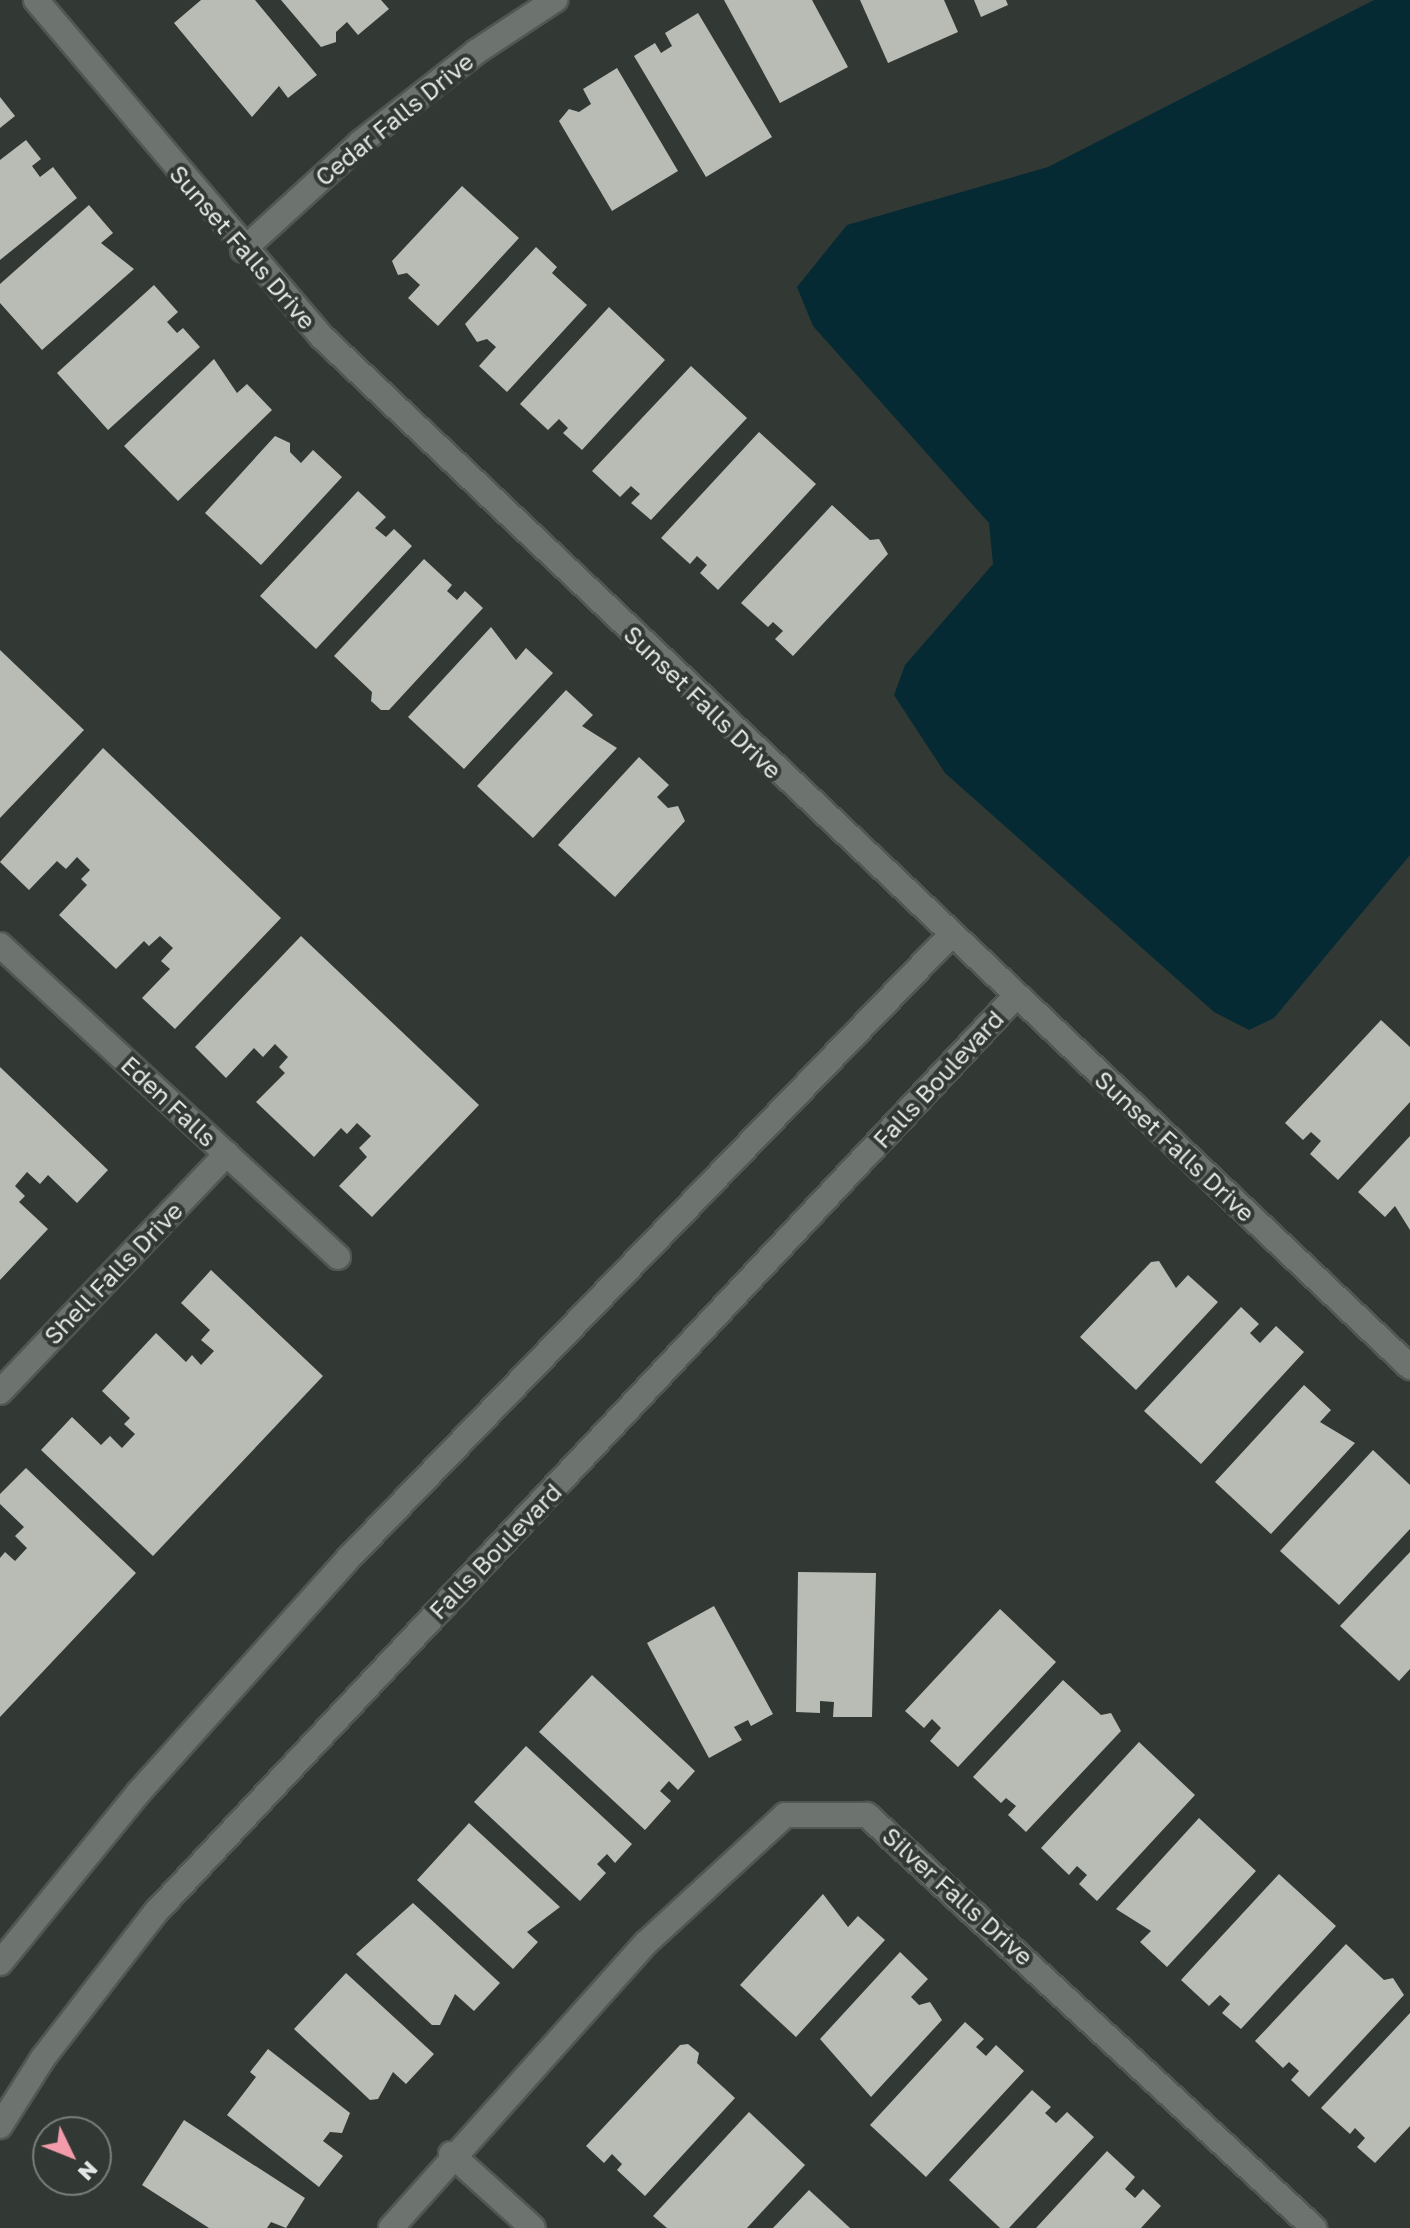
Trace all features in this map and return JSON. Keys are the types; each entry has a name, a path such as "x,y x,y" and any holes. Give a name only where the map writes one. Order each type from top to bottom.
{"street":[{"name":"Sunset Falls Drive","path":"36,0 243,250 323,338 949,937 1410,1367"},
{"name":"Cedar Falls Drive","path":"243,250 360,143 476,52 555,0"},
{"path":"0,1963 139,1792 346,1561 949,937"},
{"name":"Eden Falls","path":"0,945 338,1257"},
{"name":"Falls Boulevard","path":"0,2126 43,2058 156,1912 1015,997"},
{"name":"Shell Falls Drive","path":"0,1392 227,1154"},
{"name":"Silver Falls Drive","path":"391,2228 451,2154 646,1943 785,1815 867,1815 1314,2228"},
{"path":"451,2154 533,2228"}],"water":[{"path":"1374,0 1410,0 1410,855 1274,1018 1249,1030 1214,1012 945,773 894,695 905,665 993,564 989,523 813,326 797,287 847,225 1048,167"}],"building":[{"path":"201,0 255,0 317,75 288,98 279,86 252,117 174,23"},
{"path":"281,0 381,0 389,9 358,35 347,22 336,32 336,42 321,47"},
{"path":"724,0 812,0 848,67 780,103"},
{"path":"860,0 944,0 958,32 888,63"},
{"path":"974,0 1006,0 1008,5 981,17"},
{"path":"698,13 772,137 706,177 634,56 655,43 661,53 672,46 665,33"},
{"path":"617,68 678,171 612,211 559,121 569,109 579,112 591,104 583,89"},
{"path":"0,97 15,116 0,128"},
{"path":"26,140 41,159 32,166 40,177 53,167 77,198 0,260 0,160"},
{"path":"462,186 519,238 438,326 408,298 420,285 407,273 398,275 392,261"},
{"path":"89,205 113,233 101,243 134,269 42,350 0,303 0,284"},
{"path":"536,247 557,267 552,273 587,305 507,392 479,366 496,347 487,339 477,342 465,324"},
{"path":"154,285 178,312 167,322 177,333 183,328 200,347 108,430 57,373"},
{"path":"609,307 665,360 582,450 563,433 568,428 559,419 548,430 520,404"},
{"path":"214,359 237,393 247,384 272,410 178,501 124,446"},
{"path":"691,366 747,418 651,520 631,503 640,494 631,486 620,497 592,471"},
{"path":"759,432 816,484 718,590 700,573 707,565 697,556 690,564 661,538"},
{"path":"275,436 290,443 290,452 301,463 313,450 342,477 261,565 205,513"},
{"path":"358,491 386,517 375,528 386,537 394,529 412,546 316,649 260,596"},
{"path":"832,505 870,540 879,539 888,554 793,656 775,639 783,631 773,622 768,627 741,603"},
{"path":"424,559 452,585 447,591 457,600 465,591 483,608 389,710 381,710 371,701 372,692 334,656"},
{"path":"491,627 516,660 526,648 553,673 464,769 408,717"},
{"path":"0,650 84,730 0,818"},
{"path":"566,690 593,715 582,726 617,748 533,838 477,786"},
{"path":"103,748 281,918 175,1029 142,998 170,969 161,961 173,948 160,936 149,946 144,941 116,969 59,915 87,885 81,879 90,870 77,857 66,869 57,861 29,890 0,862"},
{"path":"639,757 669,785 657,797 668,808 678,806 685,821 615,897 558,845"},
{"path":"301,936 479,1105 372,1217 339,1186 367,1157 359,1148 371,1136 357,1123 347,1134 341,1128 314,1157 256,1102 285,1073 279,1067 288,1057 275,1044 263,1057 254,1048 226,1078 195,1047"},
{"path":"1381,1020 1410,1047 1410,1102 1338,1180 1310,1154 1321,1141 1311,1132 1303,1140 1285,1123"},
{"path":"0,1067 108,1170 77,1203 48,1175 40,1184 27,1172 15,1186 25,1196 19,1202 48,1229 0,1280"},
{"path":"1410,1136 1410,1230 1395,1206 1385,1217 1358,1192"},
{"path":"1159,1261 1176,1288 1188,1275 1218,1302 1136,1390 1080,1337 1151,1262"},
{"path":"211,1270 323,1376 153,1556 41,1450 72,1417 101,1445 110,1436 122,1448 135,1434 124,1424 130,1418 102,1391 156,1333 186,1362 192,1355 201,1365 214,1351 201,1340 210,1330 181,1303"},
{"path":"1241,1307 1259,1324 1250,1333 1260,1343 1276,1326 1304,1352 1201,1464 1144,1411"},
{"path":"1304,1385 1331,1410 1320,1422 1355,1443 1271,1534 1215,1482"},
{"path":"1373,1450 1410,1485 1410,1529 1339,1605 1280,1551"},
{"path":"26,1468 136,1573 0,1717 0,1558 5,1552 15,1561 27,1548 15,1536 24,1527 0,1504 0,1494"},
{"path":"1410,1552 1410,1669 1399,1681 1340,1626"},
{"path":"798,1572 876,1573 872,1717 833,1717 834,1702 820,1701 820,1713 796,1712"},
{"path":"714,1606 773,1714 751,1726 748,1720 734,1727 742,1740 709,1758 647,1643"},
{"path":"1000,1609 1056,1662 958,1767 930,1741 941,1728 932,1719 924,1728 905,1711"},
{"path":"592,1675 695,1771 678,1790 669,1781 660,1791 671,1801 645,1830 539,1732"},
{"path":"1063,1680 1101,1715 1111,1713 1121,1731 1026,1832 1008,1815 1016,1806 1006,1798 1001,1803 973,1777"},
{"path":"1139,1742 1195,1795 1097,1901 1079,1884 1087,1875 1077,1866 1069,1875 1041,1848"},
{"path":"526,1746 632,1844 615,1863 607,1854 597,1864 606,1873 580,1901 474,1802"},
{"path":"1199,1818 1256,1871 1167,1967 1140,1942 1151,1931 1116,1909"},
{"path":"469,1823 560,1907 527,1932 538,1942 513,1969 417,1880"},
{"path":"1279,1874 1336,1926 1241,2029 1222,2013 1230,2004 1220,1995 1209,2006 1181,1980"},
{"path":"823,1894 848,1927 858,1916 885,1940 796,2037 740,1985"},
{"path":"413,1903 500,1983 474,2011 455,1994 440,2025 432,2025 356,1954"},
{"path":"1346,1944 1384,1980 1393,1978 1404,1995 1309,2097 1291,2080 1299,2071 1289,2062 1283,2068 1255,2041"},
{"path":"900,1952 928,1979 911,1997 919,2005 930,2002 942,2020 871,2097 820,2039"},
{"path":"346,1973 434,2054 406,2084 393,2072 378,2099 370,2100 294,2029"},
{"path":"1410,2013 1410,2126 1375,2163 1357,2147 1365,2138 1355,2128 1350,2134 1321,2108"},
{"path":"965,2022 984,2039 976,2047 986,2056 996,2045 1024,2071 926,2177 870,2125"},
{"path":"688,2044 699,2053 697,2063 735,2098 645,2196 617,2170 622,2164 612,2154 604,2163 586,2146 680,2045"},
{"path":"268,2049 350,2113 342,2133 330,2132 323,2141 343,2156 319,2187 227,2115 256,2077 250,2072"},
{"path":"1032,2090 1051,2107 1045,2113 1056,2123 1067,2112 1094,2137 1009,2228 1000,2228 949,2180"},
{"path":"749,2112 805,2165 747,2228 667,2228 653,2216"},
{"path":"184,2120 305,2198 286,2228 271,2222 267,2228 209,2228 142,2185"},
{"path":"1107,2151 1135,2177 1125,2189 1135,2198 1143,2189 1161,2206 1141,2228 1036,2228"},
{"path":"809,2190 850,2228 773,2228"}]}
